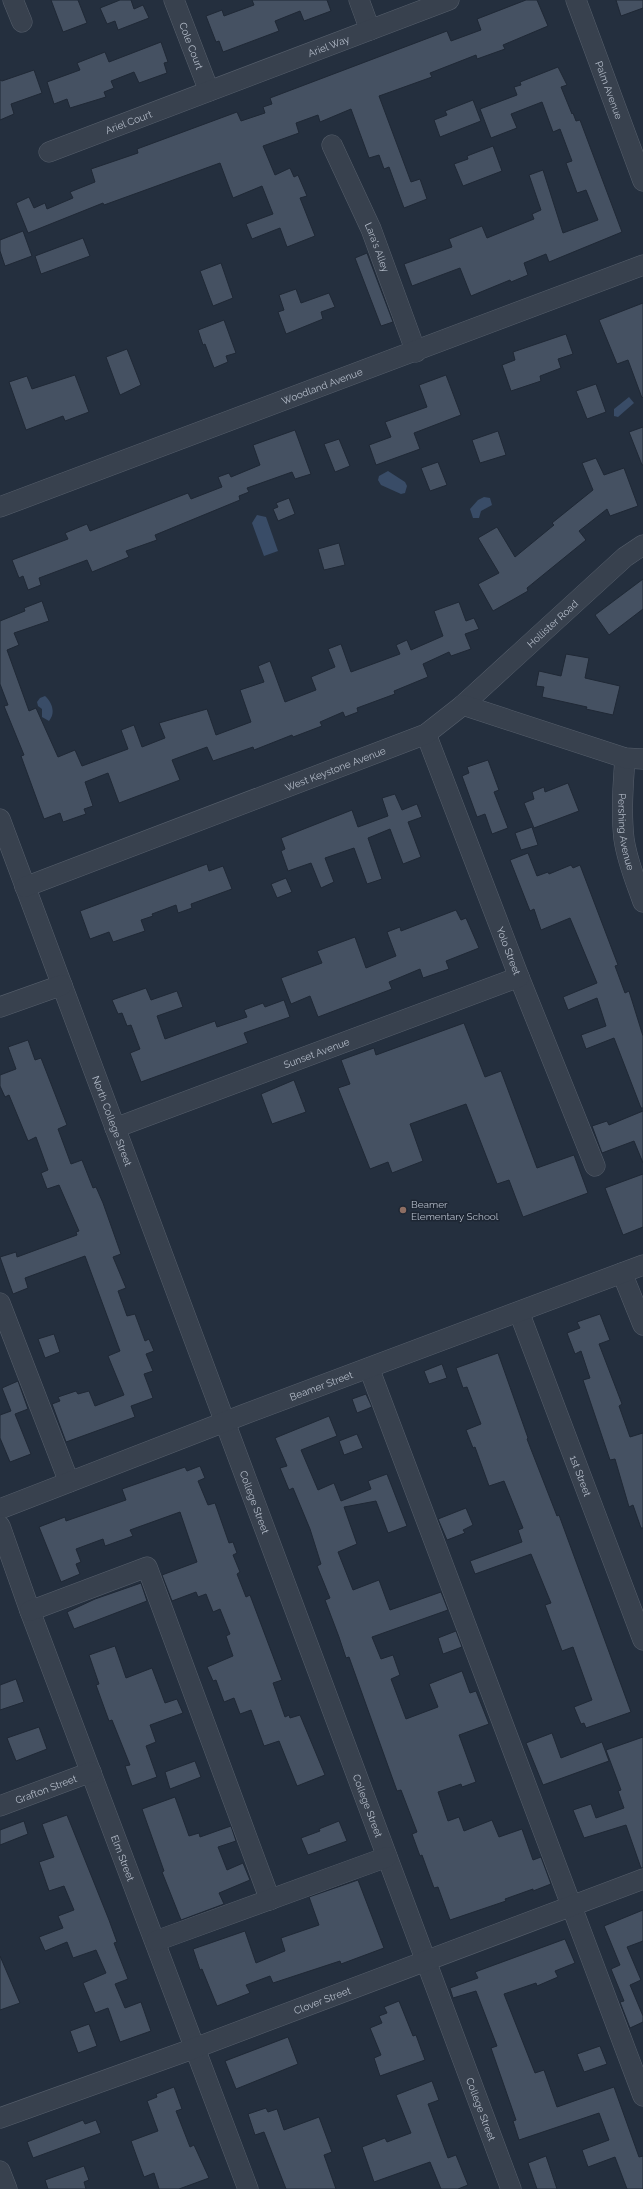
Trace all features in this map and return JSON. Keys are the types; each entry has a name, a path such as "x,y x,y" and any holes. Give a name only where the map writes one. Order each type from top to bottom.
{"street":[{"path":"13,0 22,22"},
{"name":"Cole Court","path":"174,0 209,91"},
{"path":"359,0 370,30"},
{"name":"Ariel Way","path":"209,91 449,0"},
{"name":"Palm Avenue","path":"576,0 643,181"},
{"name":"Ariel Court","path":"49,152 209,91"},
{"name":"Lara's Alley","path":"332,145 371,229 416,352"},
{"name":"Woodland Avenue","path":"0,507 416,352 643,265"},
{"name":"Hollister Road","path":"464,705 625,557 643,545"},
{"path":"464,705 634,759"},
{"name":"West Keystone Avenue","path":"25,887 426,734 464,705"},
{"name":"Yolo Street","path":"426,734 519,978 595,1166"},
{"name":"Pershing Avenue","path":"634,759 623,807 624,840 630,867 643,902"},
{"name":"North College Street","path":"0,819 225,1423"},
{"name":"Sunset Avenue","path":"115,1128 519,978"},
{"path":"0,1007 62,985"},
{"name":"Beamer Street","path":"0,1508 643,1265"},
{"path":"622,1273 643,1325"},
{"path":"0,1303 69,1482"},
{"name":"1st Street","path":"519,1312 643,1640"},
{"path":"369,1368 643,2096"},
{"name":"College Street","path":"225,1423 511,2189"},
{"name":"Elm Street","path":"0,1526 30,1611 156,1941 248,2189"},
{"path":"30,1611 147,1567 270,1900"},
{"name":"Grafton Street","path":"0,1806 91,1772"},
{"path":"156,1941 387,1857"},
{"name":"Clover Street","path":"0,2118 195,2048 426,1961 443,1953 643,1879"},
{"path":"0,2171 7,2189"}],"water":[{"path":"629,397 634,403 618,417 614,416 614,409"},
{"path":"388,471 405,482 407,486 405,493 401,494 381,485 378,480 379,476"},
{"path":"484,497 490,498 492,505 481,511 479,518 473,518 470,509 478,500"},
{"path":"257,515 266,517 278,551 264,556 252,523"},
{"path":"45,696 50,701 53,711 49,721 42,717 42,709 38,706 37,702 40,698"}],"building":[{"path":"51,0 78,0 87,23 63,32"},
{"path":"120,0 131,0 134,9 143,5 149,18 118,30 115,21 107,24 100,8"},
{"path":"252,0 327,0 331,11 304,21 300,11 275,21 279,31 223,52 219,41 216,42 206,16 222,10 224,16 254,5"},
{"path":"526,0 537,0 548,26 503,45 505,49 477,59 476,55 430,73 432,77 379,96 411,182 420,179 427,199 404,208 389,167 384,169 379,155 369,158 351,109 320,122 318,115 296,123 299,133 263,146 275,175 290,168 294,177 298,175 307,196 300,198 315,236 287,247 280,228 252,239 246,224 273,214 262,186 233,198 220,163 104,205 103,203 28,233 16,203 29,197 34,208 45,203 47,209 73,198 70,192 95,182 91,169 138,153 137,149 237,112 241,121 265,113 263,107 272,104 270,98 447,31 451,41 481,30 477,19"},
{"path":"616,0 643,0 643,8 621,16"},
{"path":"161,42 168,62 164,63 167,73 139,83 134,72 111,81 114,88 104,92 106,97 70,108 67,99 54,104 47,82 80,70 77,63 105,52 109,62"},
{"path":"558,67 567,85 561,87 576,121 580,120 622,232 549,262 546,254 524,263 528,275 511,282 510,280 471,296 460,268 412,286 404,264 452,247 449,239 482,226 487,238 534,219 532,214 541,210 529,175 543,170 563,233 598,220 586,190 577,193 566,163 572,161 560,129 553,132 542,102 511,114 517,128 491,138 480,109 517,95 514,87 521,85 520,82"},
{"path":"34,70 42,93 11,104 14,114 0,120 0,80 2,81"},
{"path":"473,100 481,121 440,137 434,120 447,115 445,111"},
{"path":"493,146 502,171 463,186 454,164 468,159 467,156"},
{"path":"23,231 32,256 5,266 0,251 0,240"},
{"path":"83,238 90,256 41,274 35,256"},
{"path":"367,253 393,322 381,326 355,258"},
{"path":"221,263 233,298 213,306 200,271"},
{"path":"296,289 301,303 329,293 335,307 321,312 323,319 286,334 278,312 284,310 279,295"},
{"path":"643,303 642,398 628,360 617,364 599,320"},
{"path":"224,320 236,353 226,356 228,362 214,368 205,344 203,345 198,330"},
{"path":"566,334 573,354 558,359 561,368 540,376 541,381 511,391 502,365 515,360 513,352"},
{"path":"127,349 141,385 120,395 106,357"},
{"path":"75,375 89,412 65,421 63,416 26,430 9,382 27,376 32,389"},
{"path":"446,375 461,415 414,433 420,449 376,465 369,445 391,437 385,422 427,407 419,385"},
{"path":"596,384 606,412 587,419 576,391"},
{"path":"643,427 643,465 642,465 629,432"},
{"path":"295,430 311,474 295,479 292,472 247,488 249,492 239,496 240,500 155,535 157,540 126,551 129,557 92,572 87,560 39,578 41,585 28,590 23,576 19,578 12,560 68,539 65,533 87,524 90,531 188,493 191,499 222,487 218,477 229,473 231,477 260,465 253,445"},
{"path":"498,431 506,455 480,463 472,440"},
{"path":"339,439 350,466 335,472 324,444"},
{"path":"596,458 604,475 624,468 638,506 610,516 607,509 579,531 586,540 527,588 528,591 493,611 478,584 499,573 478,538 497,527 515,557 554,525 552,523 593,490 582,463"},
{"path":"438,462 447,485 430,491 421,468"},
{"path":"289,498 295,514 278,521 273,509 278,507 276,503"},
{"path":"339,543 345,565 324,570 318,549"},
{"path":"643,579 643,609 609,635 595,615"},
{"path":"42,601 49,621 14,633 19,645 7,650 29,711 36,708 58,757 75,750 82,766 128,749 121,730 134,725 142,747 165,738 159,723 207,709 216,735 251,722 240,690 264,682 258,666 270,661 285,702 316,690 311,677 335,667 328,649 341,644 351,672 400,654 396,645 407,640 411,650 443,636 434,611 459,602 466,621 474,618 479,629 465,634 471,649 451,656 449,652 423,664 428,677 394,691 395,694 357,708 358,712 345,717 343,712 320,722 322,726 293,737 292,735 254,750 253,747 213,761 207,747 172,760 180,780 119,803 108,773 85,782 93,806 84,809 86,814 63,822 60,813 44,819 21,756 24,755 4,706 8,705 0,684 0,621 25,611 24,608"},
{"path":"566,654 589,658 585,678 620,686 613,715 586,709 587,707 542,697 544,687 536,686 539,671 561,676"},
{"path":"488,760 499,790 494,792 508,828 492,834 485,814 477,817 462,776 469,773 467,767"},
{"path":"568,783 579,811 534,828 524,803 534,799 532,792 544,787 545,792"},
{"path":"395,794 402,810 417,804 422,817 408,822 421,857 403,864 390,829 368,838 382,879 367,884 354,848 325,858 334,882 321,888 311,863 288,871 281,851 285,849 281,838 352,810 358,827 388,816 382,798"},
{"path":"532,827 538,845 521,850 515,833"},
{"path":"528,853 537,876 548,872 549,874 571,865 573,868 580,865 618,965 615,966 625,993 629,991 643,1036 643,1108 641,1108 614,1038 586,1049 581,1035 606,1026 597,998 568,1010 563,997 597,983 570,918 541,930 534,909 530,911 510,860"},
{"path":"207,864 209,871 223,866 232,889 191,904 192,908 178,913 176,905 152,914 153,916 141,920 145,931 113,942 109,932 90,939 80,911"},
{"path":"286,878 292,892 277,898 271,884"},
{"path":"456,910 461,920 466,918 479,948 446,961 449,969 423,978 420,969 389,982 392,989 318,1017 310,996 291,1004 281,978 322,963 317,951 355,937 366,968 396,956 387,932 400,927 401,931"},
{"path":"146,988 151,1000 177,991 183,1007 157,1016 165,1039 215,1021 217,1027 247,1017 244,1010 263,1003 265,1007 284,1000 290,1017 244,1033 248,1043 141,1082 130,1053 140,1049 131,1025 127,1026 122,1013 118,1014 112,1000"},
{"path":"464,1023 485,1077 501,1071 537,1168 574,1155 588,1193 523,1217 509,1180 497,1184 466,1104 410,1124 423,1161 392,1173 388,1162 370,1169 338,1088 350,1084 341,1060 374,1048 376,1055"},
{"path":"28,1040 35,1060 41,1058 67,1125 58,1129 71,1164 82,1160 93,1188 96,1187 103,1203 121,1254 113,1257 126,1288 118,1291 127,1316 135,1314 145,1341 149,1339 154,1351 146,1354 153,1371 144,1374 153,1398 131,1406 135,1417 66,1442 52,1404 60,1401 58,1397 76,1391 78,1394 89,1391 95,1406 124,1395 108,1356 120,1351 85,1256 25,1278 28,1288 13,1294 0,1257 16,1252 17,1257 77,1235 76,1232 79,1231 59,1185 47,1189 41,1173 48,1170 36,1137 28,1141 9,1095 5,1097 0,1086 0,1075 16,1069 8,1047"},
{"path":"294,1080 306,1112 272,1124 261,1094"},
{"path":"643,1111 643,1163 634,1141 602,1153 592,1126 607,1121 609,1125"},
{"path":"643,1174 643,1227 623,1235 605,1188"},
{"path":"600,1314 610,1340 599,1344 622,1404 619,1406 630,1437 643,1433 643,1528 641,1528 633,1505 629,1507 615,1459 610,1460 583,1380 590,1378 581,1351 575,1354 567,1333 580,1328 577,1322"},
{"path":"54,1334 60,1352 45,1358 38,1339"},
{"path":"498,1353 528,1438 527,1439 557,1516 559,1515 631,1712 586,1728 584,1723 581,1724 574,1707 592,1700 573,1647 562,1651 545,1605 551,1603 531,1554 475,1574 470,1561 522,1542 518,1530 523,1528 504,1481 489,1486 475,1447 473,1448 466,1430 481,1424 467,1387 463,1388 456,1368"},
{"path":"442,1364 447,1378 429,1384 424,1371"},
{"path":"18,1381 28,1409 15,1414 31,1454 10,1462 0,1438 0,1415 11,1411 2,1388"},
{"path":"366,1394 372,1407 357,1413 352,1399"},
{"path":"329,1416 337,1436 301,1450 318,1490 334,1483 341,1501 371,1489 368,1481 387,1474 407,1526 388,1533 376,1501 344,1507 357,1544 338,1552 353,1590 379,1580 390,1610 441,1592 448,1610 372,1637 381,1659 393,1655 400,1675 391,1679 406,1719 438,1707 429,1684 462,1671 470,1693 476,1691 489,1724 459,1735 476,1782 462,1787 461,1784 438,1792 448,1821 459,1817 464,1831 492,1820 499,1837 522,1829 533,1860 541,1857 551,1884 533,1891 533,1889 505,1899 506,1901 450,1920 438,1887 434,1888 422,1855 420,1856 412,1834 417,1832 401,1790 397,1791 349,1657 346,1658 325,1600 330,1598 317,1566 321,1564 310,1529 293,1488 289,1490 280,1468 287,1466 275,1438"},
{"path":"357,1434 363,1448 344,1455 339,1441"},
{"path":"200,1466 205,1478 198,1481 208,1505 215,1503 229,1543 233,1542 237,1553 233,1555 240,1572 237,1574 246,1597 250,1595 282,1680 273,1683 285,1717 289,1715 290,1718 300,1715 325,1775 297,1786 279,1741 264,1746 251,1710 240,1714 234,1698 224,1702 216,1680 213,1681 207,1667 233,1656 226,1636 230,1634 220,1609 213,1612 206,1594 198,1597 196,1592 172,1601 162,1575 197,1562 180,1512 130,1530 133,1536 105,1546 103,1539 76,1549 81,1562 76,1564 80,1574 61,1582 39,1527 65,1517 66,1521 126,1500 122,1489 185,1467 187,1471"},
{"path":"466,1508 473,1525 463,1530 465,1533 447,1540 438,1519"},
{"path":"141,1583 147,1601 74,1629 67,1612 95,1599"},
{"path":"456,1631 462,1647 443,1654 438,1638"},
{"path":"115,1646 126,1678 152,1668 165,1703 177,1699 183,1713 150,1725 156,1742 146,1746 157,1777 132,1786 125,1766 130,1765 112,1720 109,1721 96,1685 99,1684 89,1655"},
{"path":"16,1679 24,1702 0,1710 0,1685"},
{"path":"39,1727 47,1749 16,1761 7,1738"},
{"path":"552,1733 561,1758 602,1742 609,1761 543,1785 526,1743"},
{"path":"643,1737 643,1868 641,1868 626,1825 584,1838 573,1810 591,1804 596,1818 624,1808 618,1791 621,1790 606,1750"},
{"path":"195,1761 201,1777 170,1789 165,1772"},
{"path":"175,1797 189,1836 199,1833 200,1837 231,1826 236,1841 218,1847 227,1870 243,1863 250,1880 219,1893 224,1904 181,1920 162,1872 164,1871 142,1809"},
{"path":"67,1815 109,1920 117,1942 114,1943 128,1979 115,1984 125,2008 141,2002 151,2031 120,2042 108,2008 95,2013 83,1983 106,1973 96,1950 73,1958 67,1942 45,1951 39,1937 63,1928 58,1916 74,1910 64,1886 49,1891 39,1862 54,1857 42,1824"},
{"path":"24,1821 28,1834 0,1845 0,1830"},
{"path":"339,1821 347,1841 308,1855 301,1838 320,1831 319,1829"},
{"path":"358,1880 384,1948 341,1964 340,1961 273,1983 270,1976 246,1985 250,1993 217,2006 202,1969 200,1970 193,1949 245,1931 256,1963 285,1951 281,1938 319,1925 309,1897"},
{"path":"643,1910 643,1941 627,1947 641,1980 630,1985 643,2016 643,2022 630,2028 620,2002 624,2001 611,1969 620,1965 604,1926"},
{"path":"565,1939 575,1963 555,1971 558,1977 537,1986 536,1983 504,1994 535,2073 544,2070 557,2107 614,2087 639,2157 643,2156 643,2189 627,2189 615,2157 588,2167 582,2150 609,2140 599,2113 519,2140 513,2121 516,2120 491,2048 497,2046 476,1991 453,1998 450,1988 478,1978 475,1972"},
{"path":"0,1956 20,2003 0,2010"},
{"path":"399,2001 413,2036 416,2035 425,2060 380,2076 374,2058 381,2055 370,2028 382,2023 379,2016 387,2013 384,2007"},
{"path":"89,2024 97,2046 78,2053 70,2031"},
{"path":"288,2037 298,2064 236,2089 225,2061"},
{"path":"600,2046 607,2064 584,2072 577,2054"},
{"path":"432,2081 439,2100 428,2104 448,2158 456,2155 468,2185 458,2189 441,2189 430,2162 374,2182 362,2147 385,2138 387,2142 411,2133 396,2095"},
{"path":"174,2087 182,2109 176,2111 190,2147 194,2145 209,2178 179,2189 159,2189 154,2173 144,2177 131,2141 158,2131 147,2101 157,2097 156,2094"},
{"path":"266,2108 268,2112 277,2109 284,2130 319,2117 332,2152 324,2155 336,2189 286,2189 264,2132 255,2135 248,2114"},
{"path":"83,2120 85,2124 96,2120 101,2133 33,2158 27,2142"},
{"path":"546,2156 557,2189 537,2189 528,2163"},
{"path":"84,2166 89,2180 84,2182 86,2189 48,2189 45,2180"}],"place":[{"name":"Beamer Elementary School","path":"403,1210"}]}
